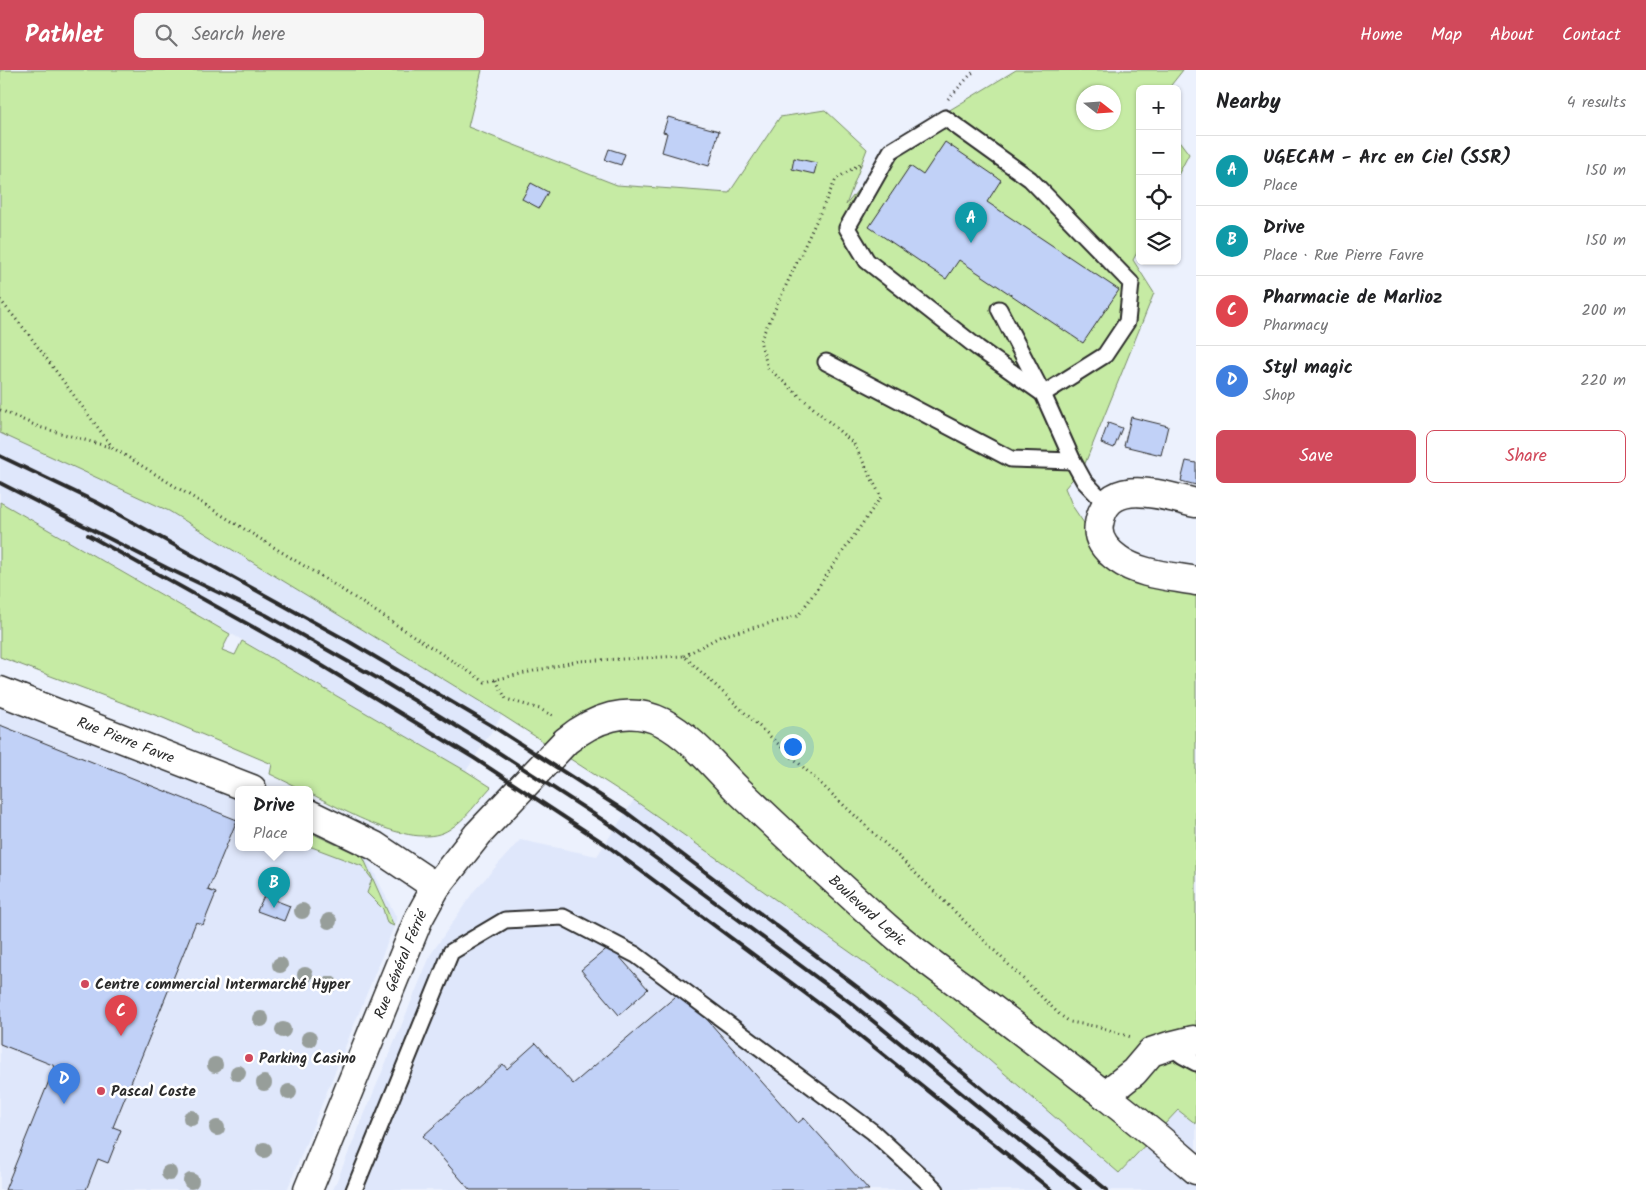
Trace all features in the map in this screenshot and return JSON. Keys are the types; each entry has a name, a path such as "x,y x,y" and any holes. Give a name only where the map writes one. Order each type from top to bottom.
{"main road":[{"path":"1196,503 1149,492 1134,492 1118,496 1106,504 1100,515 1098,530 1101,541 1119,560 1135,568 1196,581"},
{"name":"Rue Pierre Favre","path":"0,691 244,786"},
{"name":"Boulevard Lepic","path":"541,767 580,729 613,715 623,714 650,717 674,729 802,850 896,935 1106,1095 1196,1170"},
{"name":"Rue Général Férrié","path":"308,1190 420,918 436,887 486,826 541,767"},
{"path":"313,816 375,846 436,887"},
{"path":"1106,1095 1134,1072 1151,1052 1169,1046 1196,1041"}],"lane":[{"path":"944,118 1030,179 1131,283 1127,322 1105,356 1043,394 978,348 867,261 847,228 891,151 944,118"},
{"path":"999,309 1043,394 1084,482 1106,504"},
{"path":"826,362 1011,459 1073,461"},
{"path":"354,1190 451,952 504,920 563,917 636,955 873,1132 936,1190"},
{"path":"1169,1046 1196,1063"}],"path":[{"path":"0,300 26,330 113,448"},
{"path":"0,410 39,427 113,448 327,580 485,682 578,661 684,656 895,853 1060,1015 1070,1022 1100,1027 1137,1040 1138,1046 1134,1072"},
{"path":"496,680 506,699 540,709 580,729"}],"shaded area":[{"path":"0,433 169,511 502,715 466,771 194,612 0,502"},
{"path":"0,707 107,745 235,795 235,851 313,851 313,830 365,854 397,919 287,1190 0,1190"},
{"path":"634,800 928,1007 1119,1173 1196,1091 1196,1190 333,1190 431,954 474,891 520,840 597,856"}],"green space":[{"path":"0,70 482,70 468,127 617,185 729,193 780,117 825,110 867,149 846,205 895,143 1016,70 1183,70 1171,85 1136,85 1136,254 1133,260 1154,293 1084,466 1065,488 1073,507 1090,532 1099,564 1160,589 1196,584 1196,1124 1178,1110 1119,1173 928,1007 634,800 502,715 169,511 0,433"},
{"path":"1181,143 1189,154 1181,169"},
{"path":"0,502 230,634 222,650 235,655 242,641 491,787 467,815 450,829 435,835 418,836 399,832 359,818 313,795 313,786 295,786 270,774 272,764 163,718 0,657"},
{"path":"313,834 363,857 394,926 387,923 383,909 367,893 372,879 362,866 313,848"}],"building":[{"path":"668,117 719,131 709,166 662,152 667,133 663,132"},
{"path":"945,142 1001,180 987,202 1119,290 1083,343 959,260 946,279 869,227 910,166 923,175"},
{"path":"609,149 625,154 621,165 605,160"},
{"path":"794,158 817,163 814,174 792,169"},
{"path":"531,183 548,192 539,208 522,199"},
{"path":"1131,417 1168,426 1161,455 1124,446"},
{"path":"1108,423 1122,428 1114,448 1101,443"},
{"path":"1186,461 1196,463 1196,485 1181,481"},
{"name":"Centre commercial Intermarché Hyper","path":"0,725 235,819 235,825 208,890 216,893 203,925 196,922 113,1127 121,1130 108,1163 98,1159 86,1190 5,1190 55,1066 0,1044"},
{"path":"264,896 290,906 284,921 257,911"},
{"path":"610,946 648,989 619,1015 581,970"},
{"path":"682,991 798,1123 804,1118 869,1190 470,1190 423,1136 503,1064 507,1069 536,1043 573,1084"}],"railway":[{"path":"0,456 98,503 348,641 494,727 626,812 860,989 1107,1190"},
{"path":"0,483 167,568 266,615 384,682 484,743 615,828 851,1003 1080,1190"},
{"path":"88,535 316,662 474,758 605,844 837,1017 1051,1190"}],"place":[{"name":"UGECAM - Arc en Ciel (SSR)","path":"971,243"},
{"name":"Drive","path":"274,908"},
{"name":"Centre commercial Intermarché Hyper","path":"85,984"},
{"name":"Pharmacie de Marlioz","path":"121,1036"},
{"name":"Parking Casino","path":"249,1058"},
{"name":"Pascal Coste","path":"101,1091"},
{"name":"Styl magic","path":"64,1104"}]}
